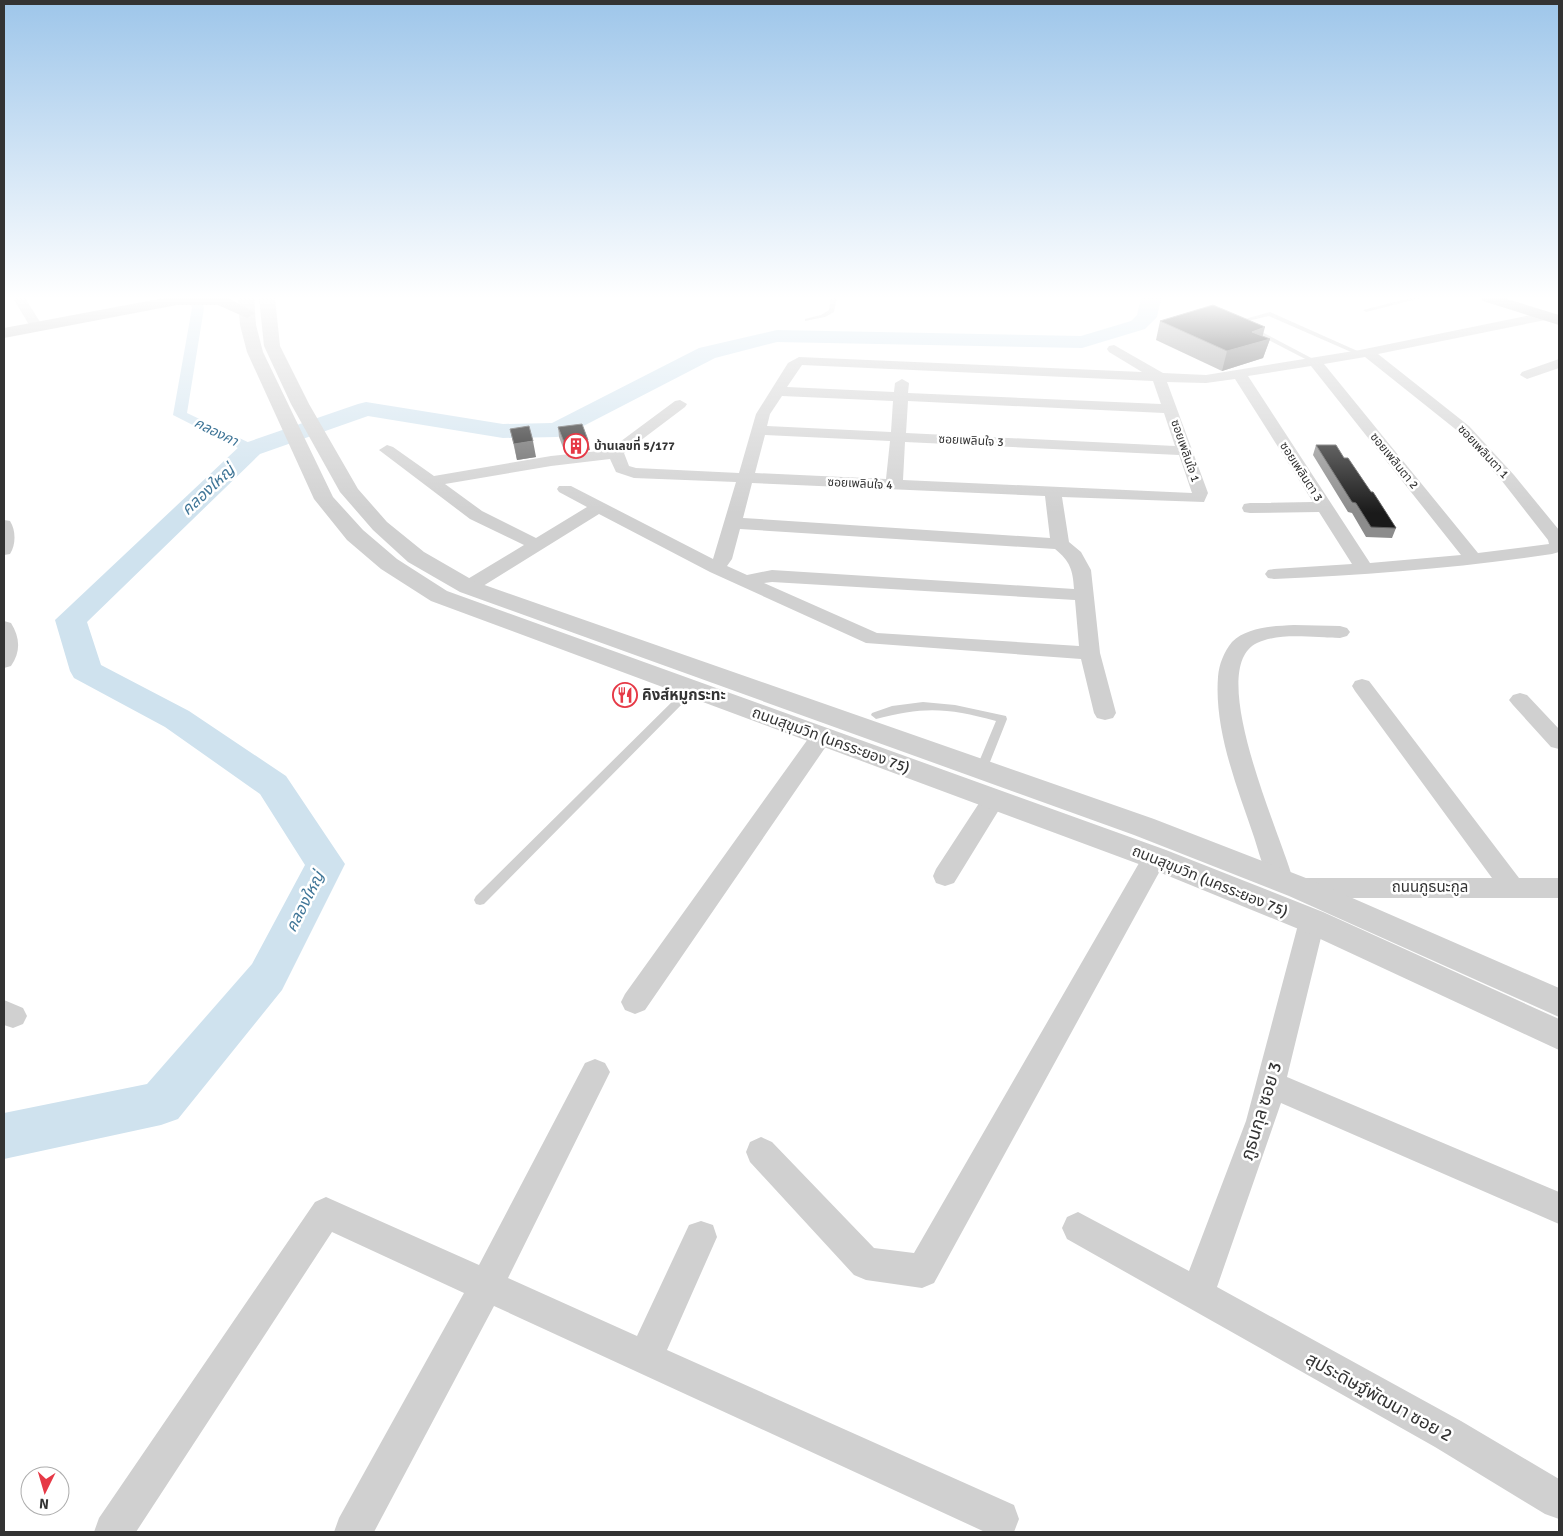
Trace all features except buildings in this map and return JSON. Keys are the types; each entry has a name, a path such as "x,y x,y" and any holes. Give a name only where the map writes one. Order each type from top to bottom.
{"street":[{"name":"ถนนสุขุมวิท (นครระยอง 75)","path":"263,370 279,408 324,498 355,535 389,564 439,596 713,689 982,769 1290,884 1559,1003"},
{"name":"ถนนสุขุมวิท (นครระยอง 75)","path":"283,370 300,404 350,492 380,526 416,557 468,587 713,689 821,737 1156,858 1312,921 1559,1035"},
{"path":"716,568 723,559 731,523 763,414 791,370"},
{"path":"894,485 903,370"},
{"path":"1011,370 1197,379 1266,370"},
{"path":"1148,370 1158,376"},
{"name":"ซอยเพลินตา 2","path":"1321,370 1474,560"},
{"name":"ซอยเพลินตา 1","path":"1386,370 1464,429 1508,478 1557,539 1558,546 1552,549 1474,560"},
{"path":"1527,375 1541,370"},
{"name":"ซอยเพลินตา 3","path":"1238,374 1365,570"},
{"name":"ซอยเพลินใจ 1","path":"1158,376 1200,493 1198,498"},
{"path":"777,391 1170,408"},
{"path":"430,482 551,461 615,454 620,447 680,404"},
{"name":"ซอยเพลินใจ 3","path":"758,430 1186,451"},
{"path":"387,450 476,515 536,545"},
{"name":"ซอยเพลินใจ 4","path":"615,454 622,469 634,473 1198,498"},
{"path":"565,489 716,568 873,639 1090,653"},
{"path":"1052,493 1060,544 1079,562 1090,653 1104,713"},
{"path":"468,587 600,506"},
{"path":"1250,508 1323,507"},
{"path":"731,523 883,531 1060,544"},
{"path":"4,525 6,542 4,550"},
{"path":"1274,574 1365,570 1474,560"},
{"path":"746,581 772,576 1084,595"},
{"path":"4,627 7,631 8,651 4,662"},
{"path":"1290,884 1240,752 1228,683 1231,664 1236,650 1249,640 1259,636 1340,632"},
{"path":"1362,686 1512,887"},
{"path":"1520,700 1559,742"},
{"path":"635,1002 821,737"},
{"path":"945,876 993,800"},
{"path":"761,1152 866,1263 922,1271 1156,858"},
{"name":"ถนนภูธนะกูล","path":"1290,884 1559,888"},
{"name":"ภูธนกุล ซอย 3","path":"1197,1296 1261,1121 1312,921"},
{"path":"353,1532 486,1285 595,1072"},
{"path":"1270,1084 1559,1208"},
{"path":"113,1532 326,1213 1000,1519"},
{"name":"สุประดิษฐ์พัฒนา ซอย 2","path":"1078,1228 1197,1296 1448,1434 1559,1500"},
{"path":"646,1358 701,1237"}],"lane":[{"path":"480,900 713,689"},
{"path":"876,715 906,706 919,705 962,708 1002,720 982,769"}],"waterway":[{"name":"คลองคา","path":"188,370 180,415 251,449"},
{"name":"คลองใหญ่","path":"4,1136 161,1103 267,977 325,864 273,785 177,719 86,671 71,620 251,449 366,409 503,431 557,430 675,370"}],"place":[{"name":"บ้านเลขที่ 5/177","path":"576,446"},
{"name":"คิงส์หมูกระทะ","path":"625,695"}]}
